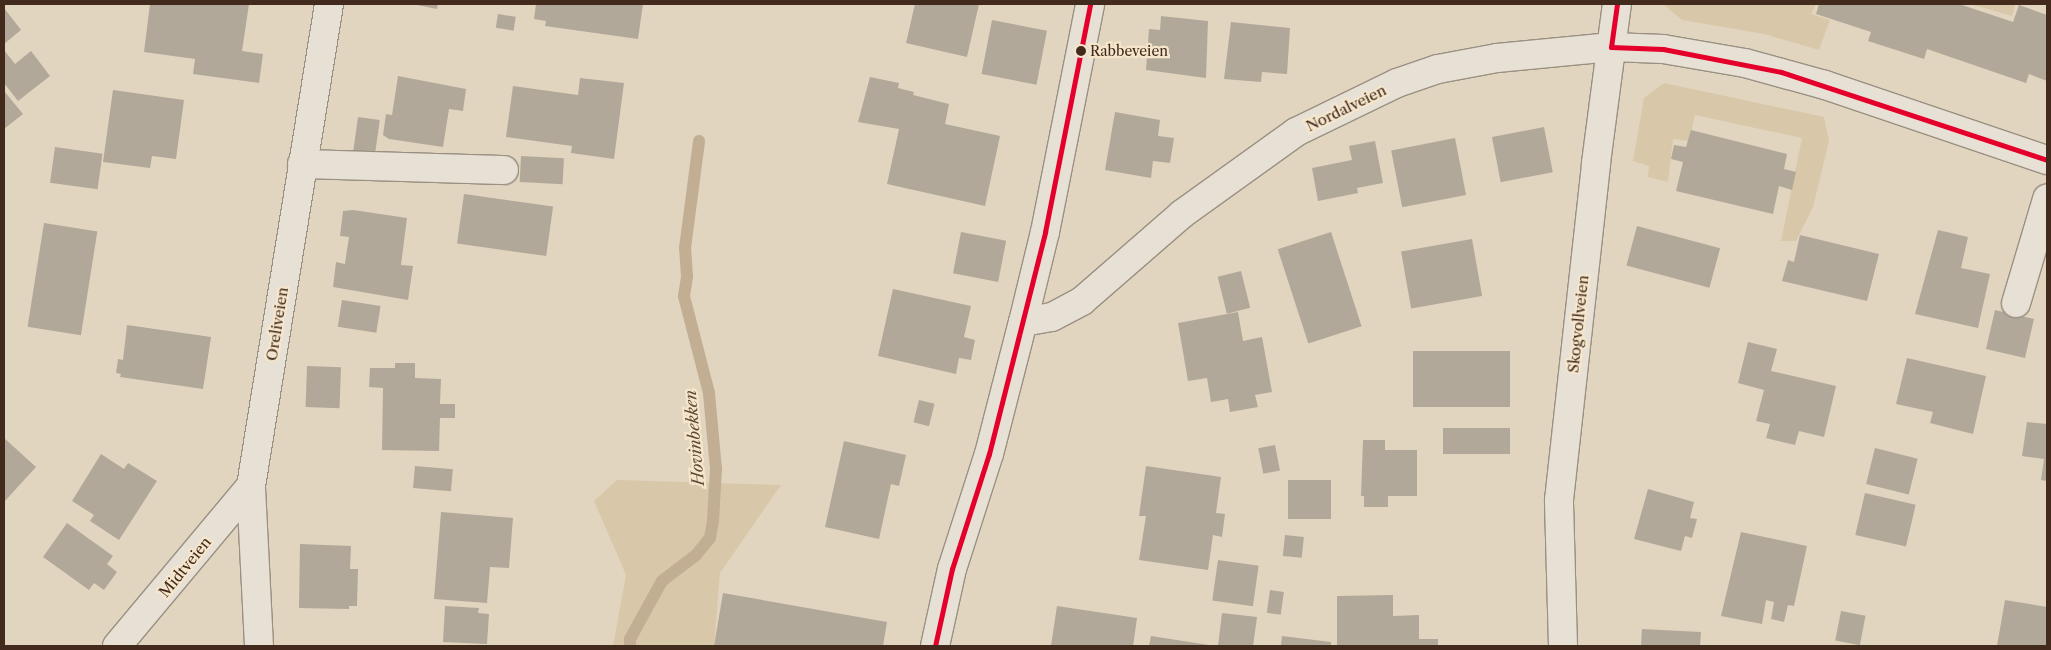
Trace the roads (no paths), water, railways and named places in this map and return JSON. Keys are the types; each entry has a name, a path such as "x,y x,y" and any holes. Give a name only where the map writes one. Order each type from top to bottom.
{"street":[{"name":"Oreliveien","path":"259,646 251,486 329,4"},
{"path":"935,646 952,569 989,454 1045,232 1090,4"},
{"name":"Skogvollveien","path":"1563,646 1559,500 1617,4"},
{"name":"Nordalveien","path":"1023,322 1052,317 1082,301 1182,214 1296,132 1350,104 1438,69 1543,52 1611,47 1663,48 1772,70 2047,160"},
{"path":"302,164 504,170"},
{"path":"2016,303 2047,199"},
{"name":"Midtveien","path":"117,646 251,486"}],"waterway":[{"name":"Hovinbekken","path":"630,646 630,639 662,581 696,555 710,538 713,521 716,469 709,393 684,296 687,276 685,248 699,141"}],"place":[{"name":"Rabbeveien","path":"1081,51"}]}
